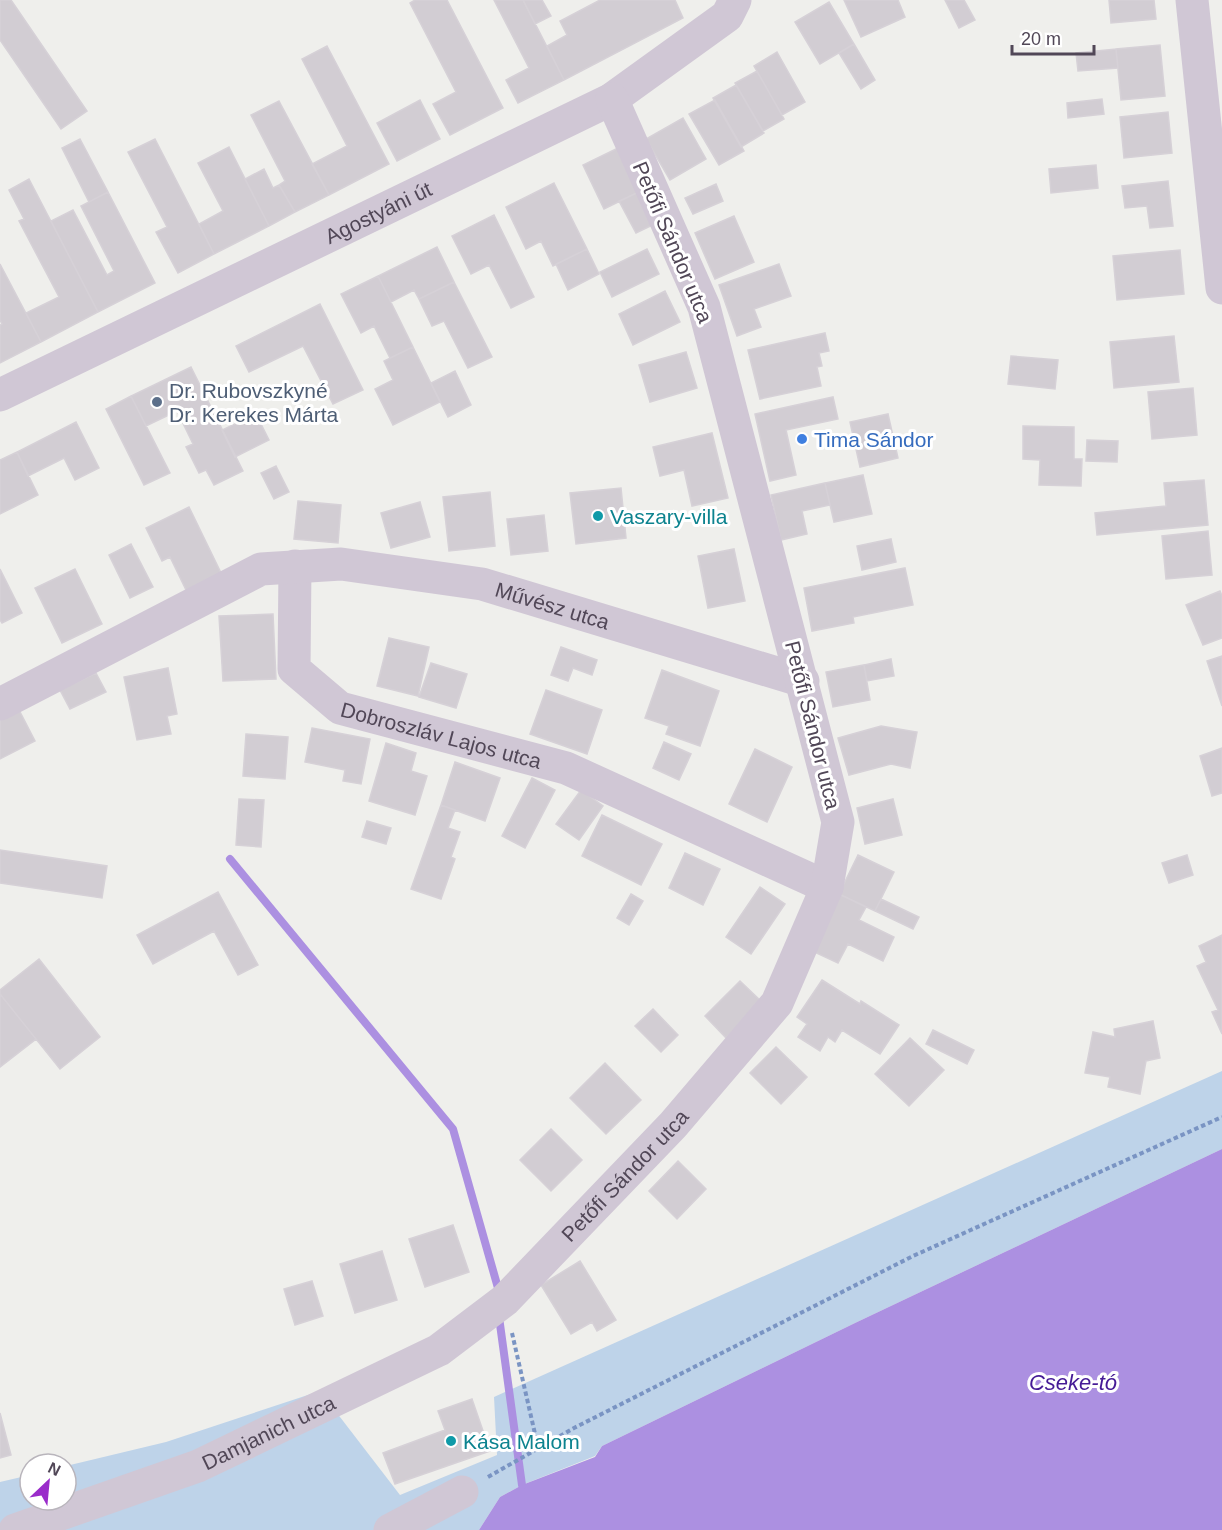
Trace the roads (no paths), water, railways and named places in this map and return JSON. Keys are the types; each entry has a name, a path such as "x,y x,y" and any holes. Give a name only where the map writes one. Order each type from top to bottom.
{"street":[{"name":"Agostyáni út","path":"0,395 612,99 728,16 735,0"},
{"path":"1192,0 1216,168 1222,288"},
{"name":"Petőfi Sándor utca","path":"505,1300 673,1125 777,1003 827,887 838,822 704,307 612,99"},
{"name":"Művész utca","path":"295,566 341,564 482,584 803,681"},
{"path":"0,704 261,570 295,566"},
{"name":"Dobroszláv Lajos utca","path":"295,566 294,669 340,708 566,768 827,887"},
{"name":"Damjanich utca","path":"15,1530 198,1466 439,1350 505,1300"},
{"path":"390,1530 462,1492"}],"water":[{"name":"Cseke-tó","path":"1222,1149 1222,1530 479,1530 500,1497 522,1485 595,1457 602,1446"}],"waterway":[{"path":"230,859 453,1129 498,1288"},
{"path":"499,1317 522,1485"}],"place":[{"name":"Dr. Rubovszkyné Dr. Kerekes Márta","path":"157,402"},
{"name":"Tima Sándor","path":"802,439"},
{"name":"Vaszary-villa","path":"598,516"},
{"name":"Kása Malom","path":"451,1441"}]}
